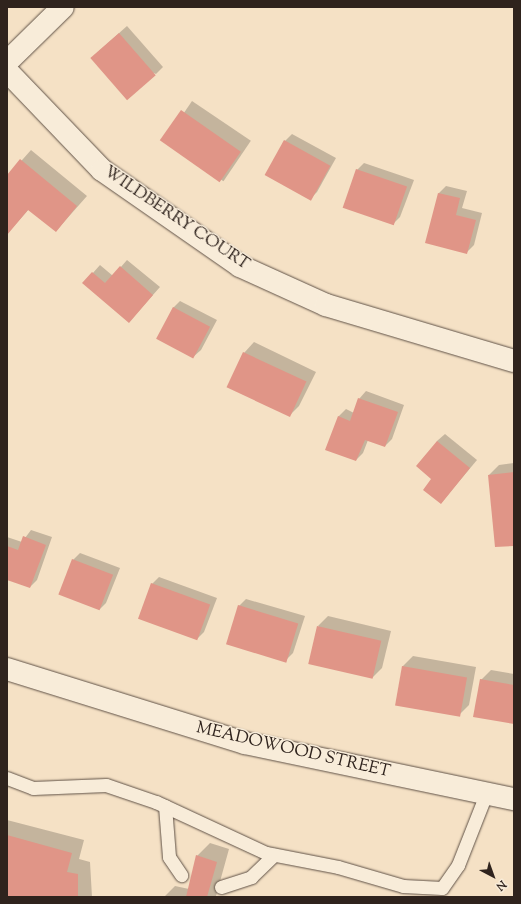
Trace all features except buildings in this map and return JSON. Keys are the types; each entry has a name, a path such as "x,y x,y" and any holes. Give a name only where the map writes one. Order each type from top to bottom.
{"street":[{"path":"7,62 63,7"},
{"name":"WILDBERRY COURT","path":"7,71 102,170 240,266 326,305 514,361"},
{"name":"MEADOWOOD STREET","path":"7,669 245,743 514,799"}],"lane":[{"path":"7,778 33,788 106,785 165,806 274,855 338,866 403,886 442,888 458,865 486,794"},
{"path":"165,806 169,858 181,875"},
{"path":"221,887 251,877 274,855"}]}
